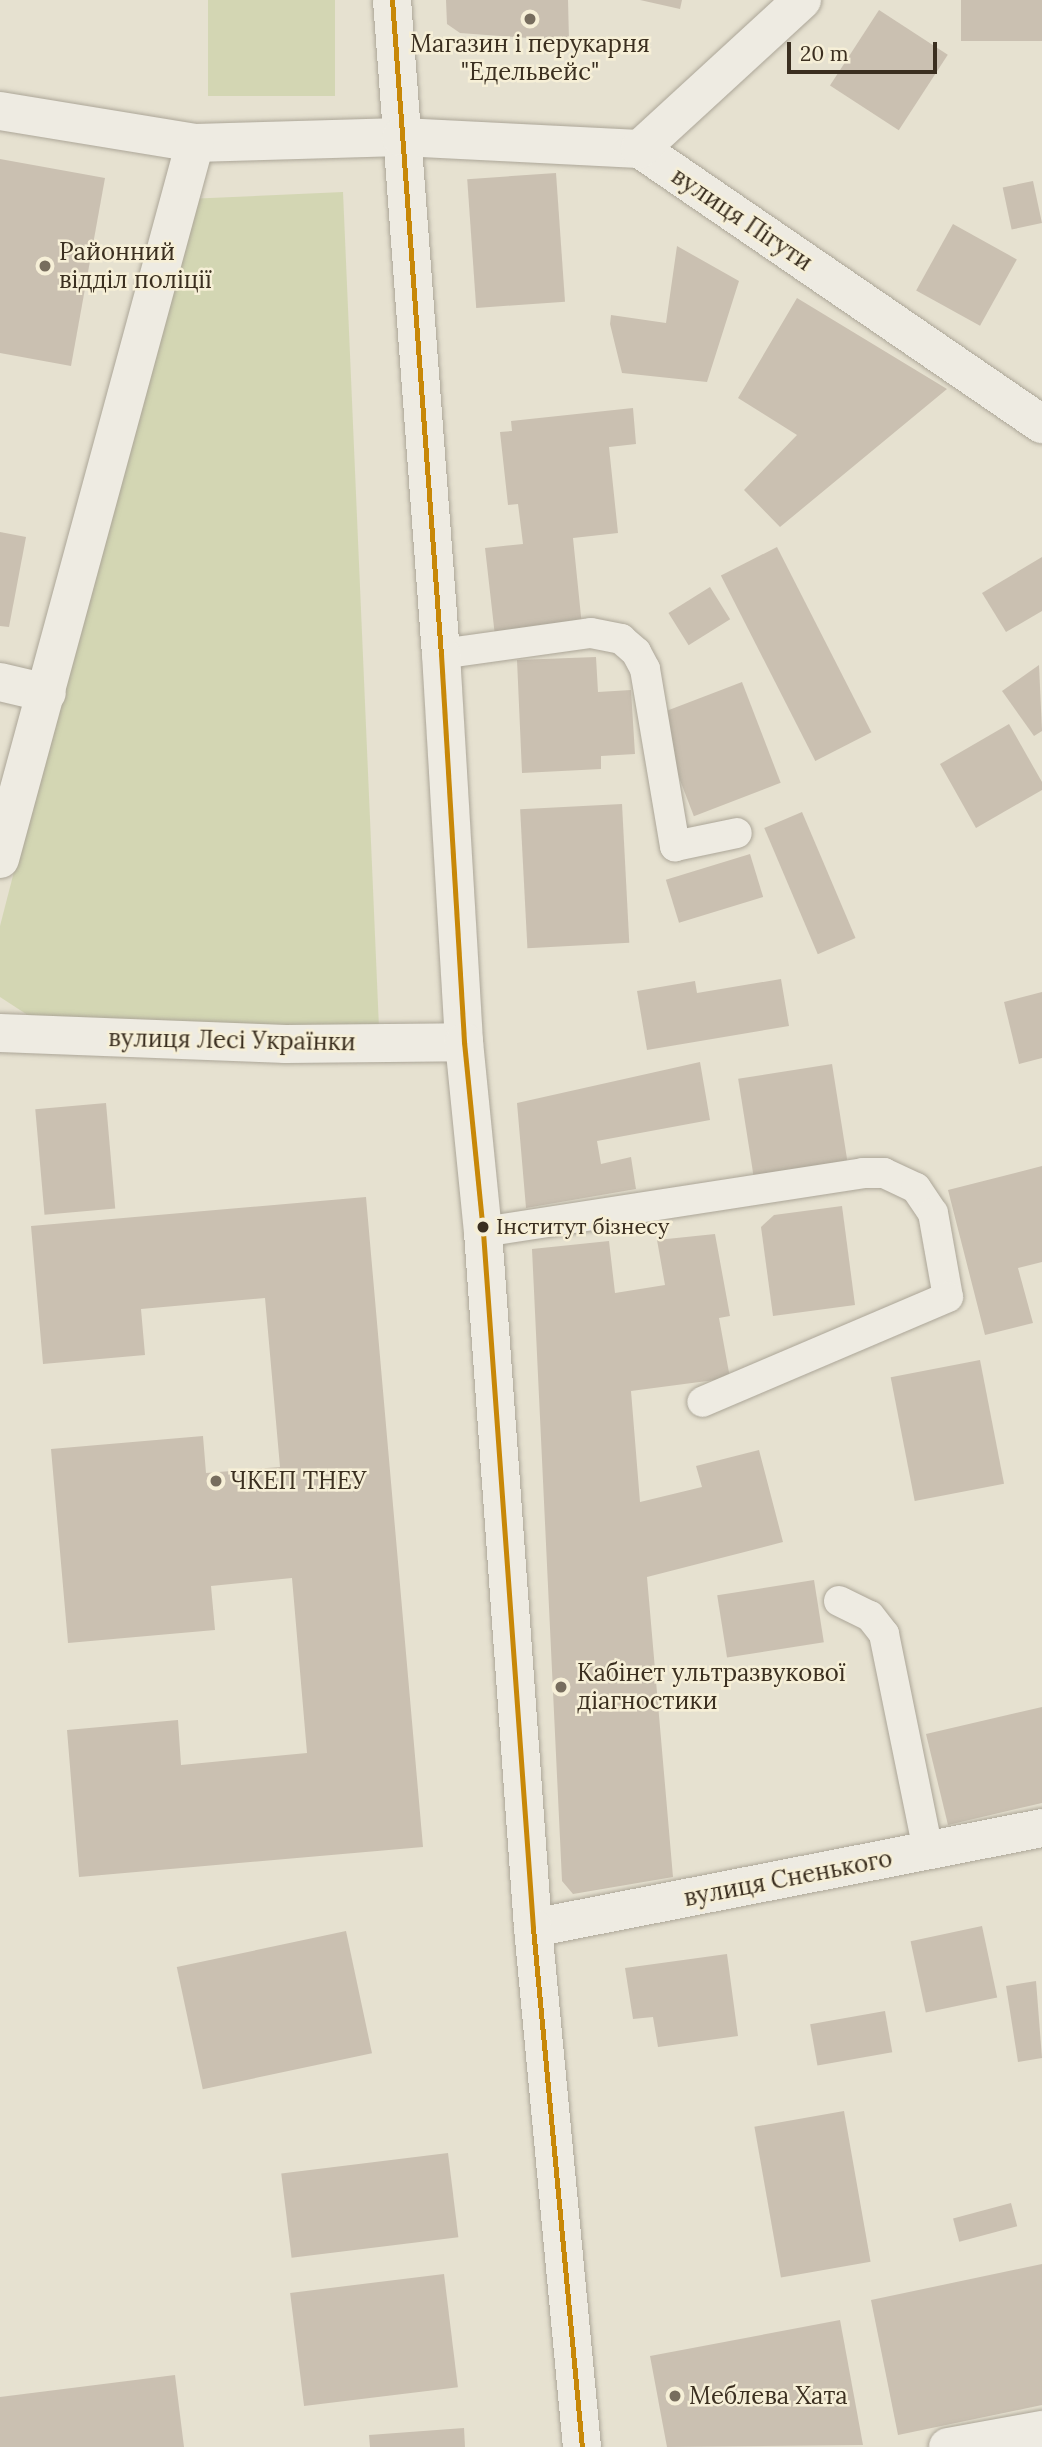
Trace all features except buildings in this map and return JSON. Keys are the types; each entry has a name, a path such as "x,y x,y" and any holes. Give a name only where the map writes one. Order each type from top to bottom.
{"street":[{"path":"392,0 441,654 464,1042 483,1232 533,1928 582,2447"},
{"path":"0,111 195,143 401,137 640,149 802,0"},
{"path":"0,859 195,143"},
{"name":"вулиця Пігути","path":"640,149 1042,424"},
{"path":"0,682 47,693"},
{"name":"вулиця Лесі Українки","path":"0,1033 286,1044 464,1042"},
{"name":"вулиця Сненького","path":"533,1928 1042,1828"},
{"path":"948,2447 1042,2431"}],"lane":[{"path":"441,654 591,633 621,639 636,652 645,669 675,846 737,833"},
{"path":"483,1232 863,1173 884,1173 916,1188 933,1213 948,1297 702,1402"},
{"path":"839,1601 870,1616 884,1634 928,1850"}],"green space":[{"path":"208,0 335,0 335,96 208,96"},
{"path":"343,192 379,1028 43,1025 0,997 0,926 187,199"}],"transit line":[{"path":"392,0 441,654 464,1042 483,1232 533,1928 582,2447"}],"place":[{"name":"Магазин і перукарня \"Едельвейс\"","path":"530,19"},
{"name":"Районний відділ поліції","path":"45,266"},
{"name":"Інститут бізнесу","path":"483,1227"},
{"name":"ЧКЕП ТНЕУ","path":"216,1481"},
{"name":"Кабінет ультразвукової діагностики","path":"561,1687"},
{"name":"Меблева Хата","path":"675,2396"}]}
